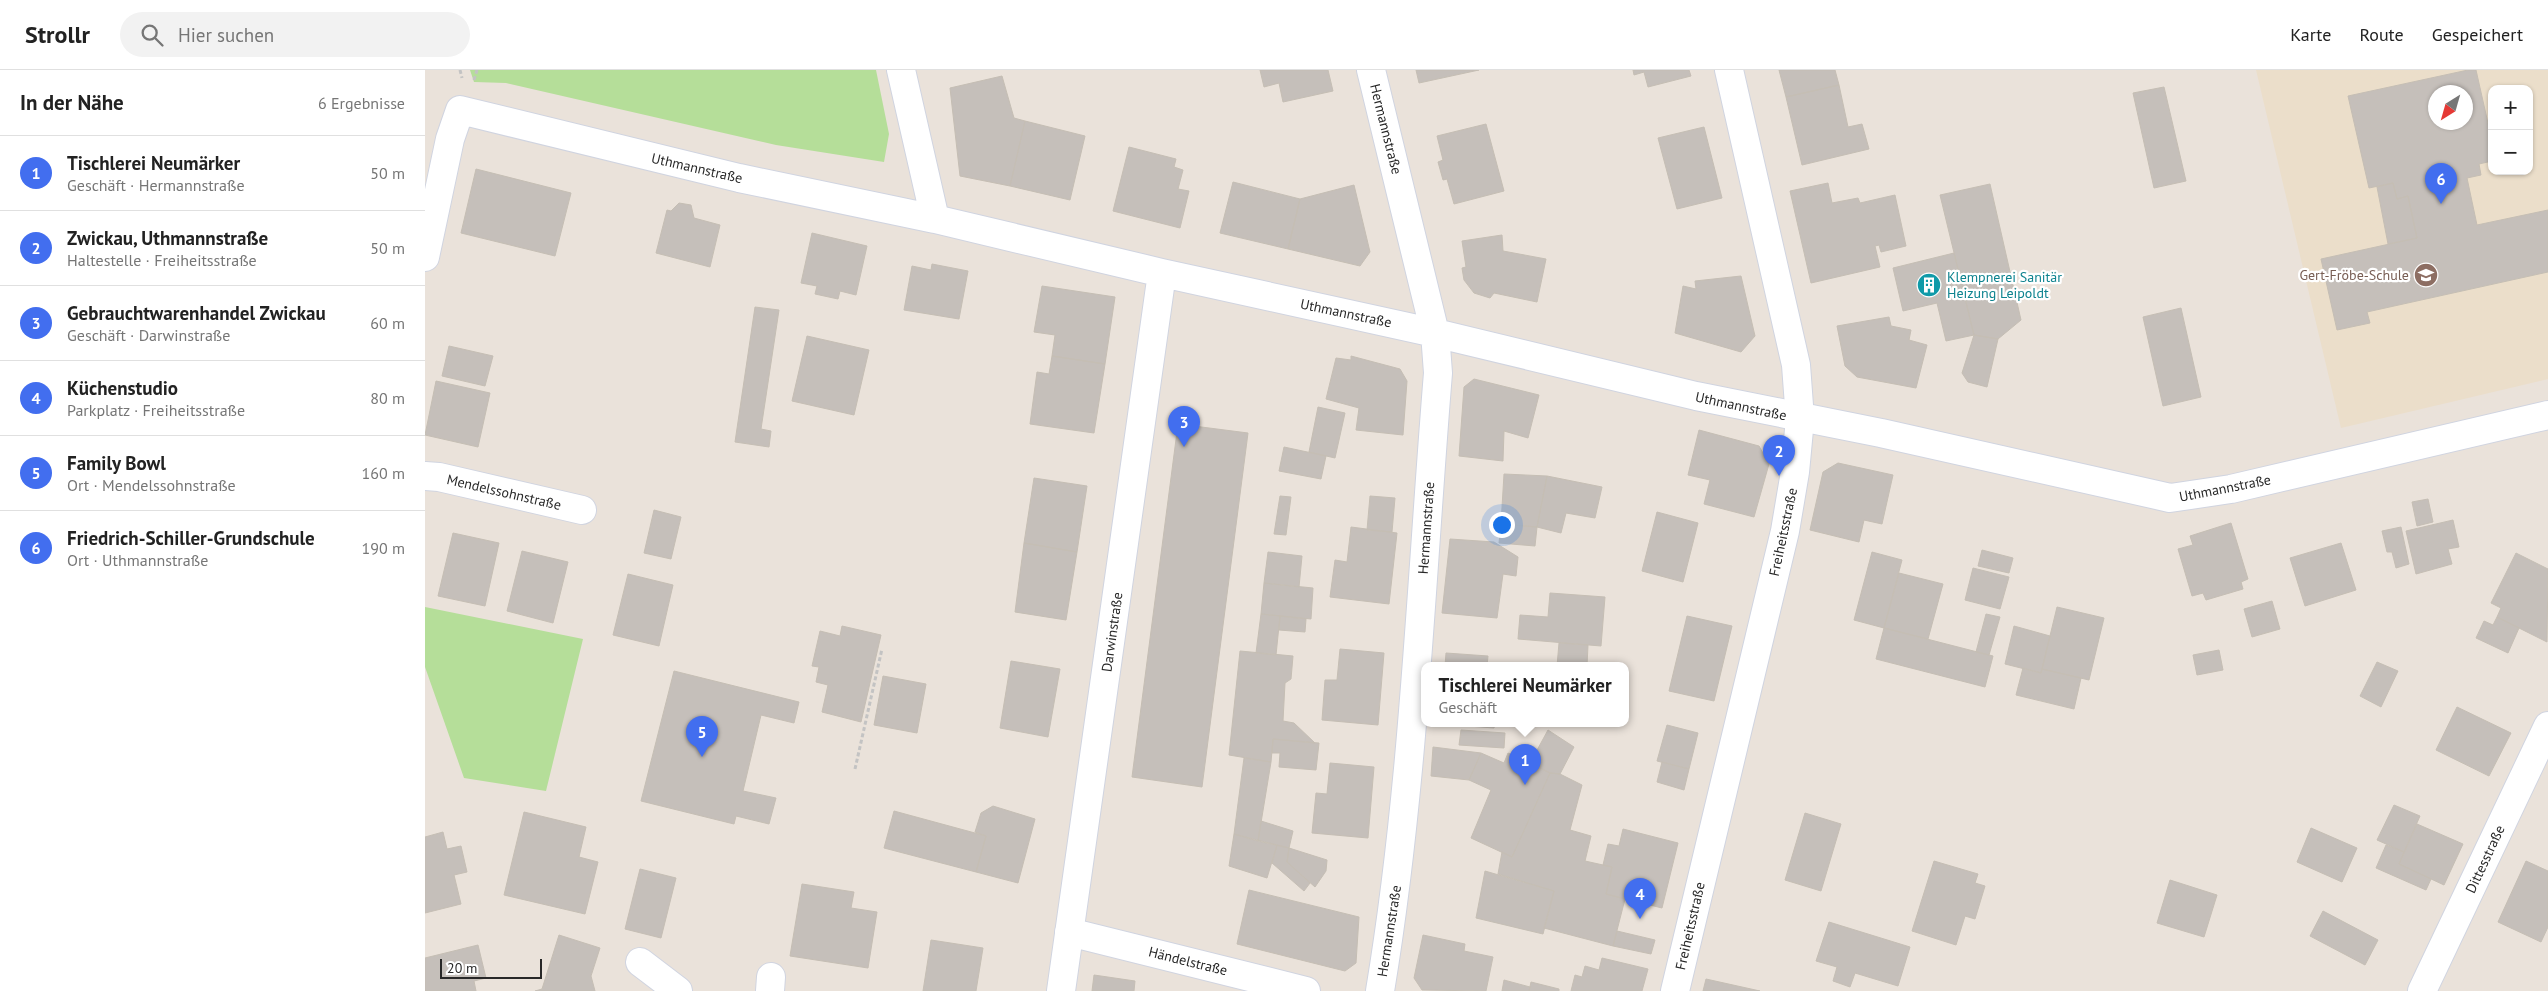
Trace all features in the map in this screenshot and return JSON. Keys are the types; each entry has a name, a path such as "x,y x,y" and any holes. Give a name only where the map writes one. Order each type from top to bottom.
{"street":[{"path":"901,70 935,219"},
{"name":"Hermannstraße","path":"1371,70 1435,333 1438,373 1411,740 1399,858 1380,991"},
{"name":"Freiheitsstraße","path":"1675,991 1785,531 1795,472 1800,419 1796,365 1729,70"},
{"name":"Uthmannstraße","path":"425,257 450,139 460,110 739,178 935,219 1162,273 1435,333 1696,396 1800,419 1881,433 2170,498 2231,489 2548,415"},
{"name":"Darwinstraße","path":"1061,991 1162,273"},
{"name":"Mendelssohnstraße","path":"425,476 582,510"},
{"name":"Dittesstraße","path":"2422,991 2548,726"},
{"name":"Händelstraße","path":"1069,932 1306,991"},
{"path":"639,962 678,991"}],"path":[{"path":"855,769 882,649"}],"shaded area":[{"name":"Gert-Fröbe-Schule","path":"2256,70 2548,70 2548,379 2341,428"}],"green space":[{"path":"470,70 876,70 889,134 884,162 776,145 506,83 474,82"},
{"path":"425,607 583,639 546,791 464,778 425,667"}],"building":[{"path":"1260,70 1328,70 1333,91 1283,102 1279,83 1264,87"},
{"path":"1416,70 1479,70 1419,83"},
{"path":"1633,70 1689,70 1691,76 1648,87 1644,72 1634,75"},
{"path":"1779,70 1835,70 1839,85 1786,97"},
{"path":"2468,70 2476,70 2488,123 2488,162 2479,164 2481,175 2467,178 2477,225 2548,210 2548,272 2367,312 2370,323 2337,330 2321,259 2417,238 2408,196 2397,199 2393,183 2369,188 2348,96"},
{"path":"1002,76 1014,118 1025,121 1010,186 960,176 950,88"},
{"path":"1839,85 1848,127 1862,124 1869,149 1802,165 1786,97"},
{"path":"2164,87 2186,181 2154,188 2133,93"},
{"path":"1025,121 1085,136 1070,200 1010,186"},
{"path":"1486,124 1504,191 1454,204 1447,179 1443,180 1438,162 1443,160 1437,136"},
{"path":"1704,127 1722,198 1677,209 1658,138"},
{"path":"1129,147 1176,159 1174,167 1183,170 1178,189 1189,191 1180,228 1113,211"},
{"path":"476,169 571,193 555,256 461,233"},
{"path":"1233,182 1300,199 1288,249 1220,233"},
{"path":"1828,183 1832,203 1858,198 1860,203 1895,195 1906,246 1881,252 1879,245 1875,246 1880,267 1811,283 1790,191"},
{"path":"2393,183 2397,199 2408,196 2417,238 2388,244 2377,187"},
{"path":"1990,184 2021,320 1998,339 1974,335 1940,195"},
{"path":"1354,185 1370,252 1360,266 1288,249 1300,199"},
{"path":"679,203 691,205 694,218 720,225 710,267 656,253 667,210 671,211"},
{"path":"812,233 867,246 856,295 840,291 838,299 815,294 817,286 801,283"},
{"path":"1502,235 1503,251 1546,259 1537,302 1494,293 1490,298 1474,293 1464,280 1462,268 1466,267 1462,241"},
{"name":"Klempnerei Sanitär Heizung Leipoldt","path":"1954,253 1974,335 1946,341 1937,303 1903,311 1893,268"},
{"path":"932,264 968,271 959,319 904,310 912,266 931,270"},
{"path":"1741,276 1755,336 1741,352 1675,333 1683,286 1696,289 1695,281"},
{"path":"1042,286 1115,297 1105,364 1052,356 1055,335 1034,332"},
{"path":"755,307 779,310 761,429 771,431 769,447 735,442"},
{"path":"2181,308 2201,397 2163,406 2143,317"},
{"path":"1889,317 1891,326 1911,330 1909,340 1927,345 1916,388 1857,377 1845,366 1837,326"},
{"path":"1974,335 1998,339 1987,387 1968,382 1962,373"},
{"path":"807,336 869,350 854,415 792,401"},
{"path":"449,346 493,356 485,386 442,376"},
{"path":"1052,356 1105,364 1094,433 1030,424 1037,372 1049,374"},
{"path":"1351,356 1400,369 1407,381 1403,435 1356,430 1359,408 1326,399 1336,358 1351,360"},
{"path":"1474,379 1539,395 1528,438 1504,431 1503,461 1459,456 1464,387"},
{"path":"436,381 490,393 478,447 425,435"},
{"path":"1318,407 1345,413 1335,458 1309,452"},
{"path":"1178,424 1248,433 1202,787 1132,777"},
{"path":"1699,430 1759,446 1769,464 1754,517 1704,504 1710,480 1688,475"},
{"path":"1284,447 1326,456 1321,479 1279,471"},
{"path":"1838,463 1893,475 1882,524 1864,520 1859,542 1810,530 1823,472"},
{"path":"1504,474 1547,476 1537,527 1501,524"},
{"path":"1547,476 1602,487 1595,518 1566,513 1561,533 1537,527"},
{"path":"1034,478 1087,486 1077,552 1024,543"},
{"path":"1280,496 1291,497 1286,535 1274,534"},
{"path":"1370,496 1395,498 1392,532 1367,530"},
{"path":"2428,499 2433,522 2417,526 2412,502"},
{"path":"654,510 681,517 671,559 644,553"},
{"path":"1657,512 1698,523 1683,582 1642,571"},
{"path":"2453,520 2459,547 2448,549 2452,564 2416,574 2406,531"},
{"path":"2231,523 2248,579 2241,582 2243,589 2206,600 2203,593 2192,596 2178,549 2193,545 2190,536"},
{"path":"1501,524 1537,527 1535,546 1499,543"},
{"path":"1351,527 1397,533 1389,604 1330,597 1335,560 1347,562"},
{"path":"2401,527 2409,564 2396,568 2392,552 2387,552 2382,531"},
{"path":"453,533 499,543 485,606 438,596"},
{"path":"1450,539 1494,542 1518,557 1516,576 1503,574 1497,618 1442,613"},
{"path":"1024,543 1077,552 1066,620 1015,612"},
{"path":"2341,543 2356,590 2305,606 2290,558"},
{"path":"1982,550 2013,558 2009,573 1978,566"},
{"path":"522,551 568,562 553,623 507,611"},
{"path":"1268,552 1302,556 1299,587 1264,583"},
{"path":"1872,552 1902,560 1884,628 1854,620"},
{"path":"2516,553 2548,569 2547,642 2497,617 2501,608 2491,603"},
{"path":"1973,568 2009,577 2000,609 1965,600"},
{"path":"1899,573 1943,584 1928,639 1884,628"},
{"path":"628,574 673,585 659,646 613,635"},
{"path":"1264,583 1313,588 1311,619 1261,614"},
{"path":"1550,593 1605,597 1601,646 1518,639 1520,615 1548,617"},
{"path":"2272,601 2280,629 2252,637 2244,609"},
{"path":"2057,607 2104,618 2089,680 2042,669"},
{"path":"1261,614 1280,616 1276,655 1256,653"},
{"path":"1986,614 2000,617 1989,655 1976,652"},
{"path":"1280,616 1306,619 1305,632 1279,630"},
{"path":"1687,616 1732,626 1714,701 1669,691"},
{"path":"2497,617 2519,628 2508,653 2476,638 2484,621 2493,625"},
{"path":"842,626 881,635 861,722 822,712 828,685 816,682 819,667 812,666 820,631 840,636"},
{"path":"2014,626 2050,636 2041,673 2005,664"},
{"path":"1884,628 1993,656 1985,687 1876,659"},
{"path":"1559,643 1588,645 1587,662 1557,662"},
{"path":"1340,649 1384,653 1378,725 1322,720 1325,680 1337,680"},
{"path":"2219,650 2223,670 2197,675 2193,655"},
{"path":"1240,651 1293,656 1291,679 1285,683 1283,721 1294,723 1315,743 1273,739 1271,762 1229,755"},
{"path":"1446,653 1488,656 1487,662 1445,662"},
{"path":"1011,661 1060,669 1048,737 1000,728"},
{"path":"2377,662 2398,671 2381,707 2360,696"},
{"path":"2023,668 2041,673 2042,669 2081,678 2074,709 2016,695"},
{"path":"674,671 799,702 794,723 761,715 743,791 776,798 769,824 736,816 734,824 641,801"},
{"path":"883,676 926,684 917,733 874,725"},
{"path":"2457,707 2511,733 2489,776 2436,750"},
{"path":"1667,725 1698,733 1689,769 1657,761"},
{"path":"1461,730 1505,733 1504,748 1459,745"},
{"path":"1548,730 1574,747 1560,774 1550,773 1530,763"},
{"path":"1273,739 1319,743 1316,770 1279,767 1280,753 1272,753"},
{"path":"1433,747 1481,753 1469,780 1431,776"},
{"path":"1481,753 1504,763 1508,753 1550,773 1512,857 1471,838 1491,790 1469,780"},
{"path":"1244,758 1271,762 1258,841 1234,834"},
{"path":"1662,762 1689,769 1684,790 1657,782"},
{"path":"1330,763 1374,767 1368,838 1312,833 1316,793 1327,794"},
{"path":"1550,773 1560,774 1582,785 1570,830 1591,836 1585,861 1612,867 1606,894 1625,899 1613,946 1544,928 1554,891 1498,874 1502,852 1512,857"},
{"path":"2394,805 2420,816 2404,852 2377,840"},
{"path":"993,806 1035,819 1018,883 976,872 986,836 975,832 981,813"},
{"path":"894,811 986,836 976,872 884,848"},
{"path":"524,812 586,827 579,857 598,862 585,914 504,895"},
{"path":"1805,813 1841,824 1821,891 1785,880"},
{"path":"1261,821 1293,831 1289,848 1258,841"},
{"path":"2417,824 2463,844 2444,885 2399,864"},
{"path":"2311,828 2357,848 2342,882 2297,862"},
{"path":"1623,829 1678,843 1662,908 1606,894 1612,867 1603,865 1608,844 1619,846"},
{"path":"443,832 447,849 461,846 467,872 454,875 461,904 425,913 425,837"},
{"path":"1234,834 1277,845 1267,878 1229,866"},
{"path":"1277,845 1289,848 1287,862 1310,883 1304,891 1272,863"},
{"path":"2386,845 2404,852 2399,864 2431,879 2426,890 2376,868"},
{"path":"1289,848 1327,860 1326,871 1315,887 1287,862"},
{"path":"1934,861 1978,874 1975,883 1985,886 1975,919 1965,916 1956,945 1912,931"},
{"path":"2526,861 2548,871 2548,927 2541,942 2498,922"},
{"path":"640,869 676,878 661,938 625,929"},
{"path":"1485,871 1554,891 1543,934 1476,918"},
{"path":"2170,880 2217,895 2204,937 2157,923"},
{"path":"802,884 854,892 851,908 877,912 868,968 790,956"},
{"path":"1249,890 1359,917 1356,963 1345,971 1237,944"},
{"path":"2323,911 2378,940 2365,965 2310,936"},
{"path":"1829,922 1910,947 1898,986 1855,973 1850,987 1833,981 1837,967 1816,961"},
{"path":"1617,931 1655,940 1651,954 1613,946"},
{"path":"559,935 600,948 591,976 595,991 535,991 542,989"},
{"path":"1423,935 1465,944 1464,951 1493,957 1486,991 1422,990 1414,978"},
{"path":"931,940 983,948 976,991 923,991"},
{"path":"478,945 486,978 474,981 476,991 425,991 425,958"},
{"path":"1602,958 1648,969 1642,991 1571,991 1575,975 1582,977 1585,966 1599,970"},
{"path":"1094,975 1135,981 1134,991 1092,991"},
{"path":"1706,979 1760,991 1703,991"},
{"path":"1504,980 1530,987 1529,991 1502,991"},
{"path":"1531,982 1559,989 1559,991 1529,991"}],"place":[{"name":"Friedrich-Schiller-Grundschule","path":"2441,204"},
{"name":"Gert-Fröbe-Schule","path":"2426,275"},
{"name":"Klempnerei Sanitär Heizung Leipoldt","path":"1929,285"},
{"name":"Gebrauchtwarenhandel Zwickau","path":"1184,447"},
{"name":"Zwickau, Uthmannstraße","path":"1779,476"},
{"name":"Family Bowl","path":"702,757"},
{"name":"Tischlerei Neumärker","path":"1525,785"},
{"name":"Küchenstudio","path":"1640,919"}]}
